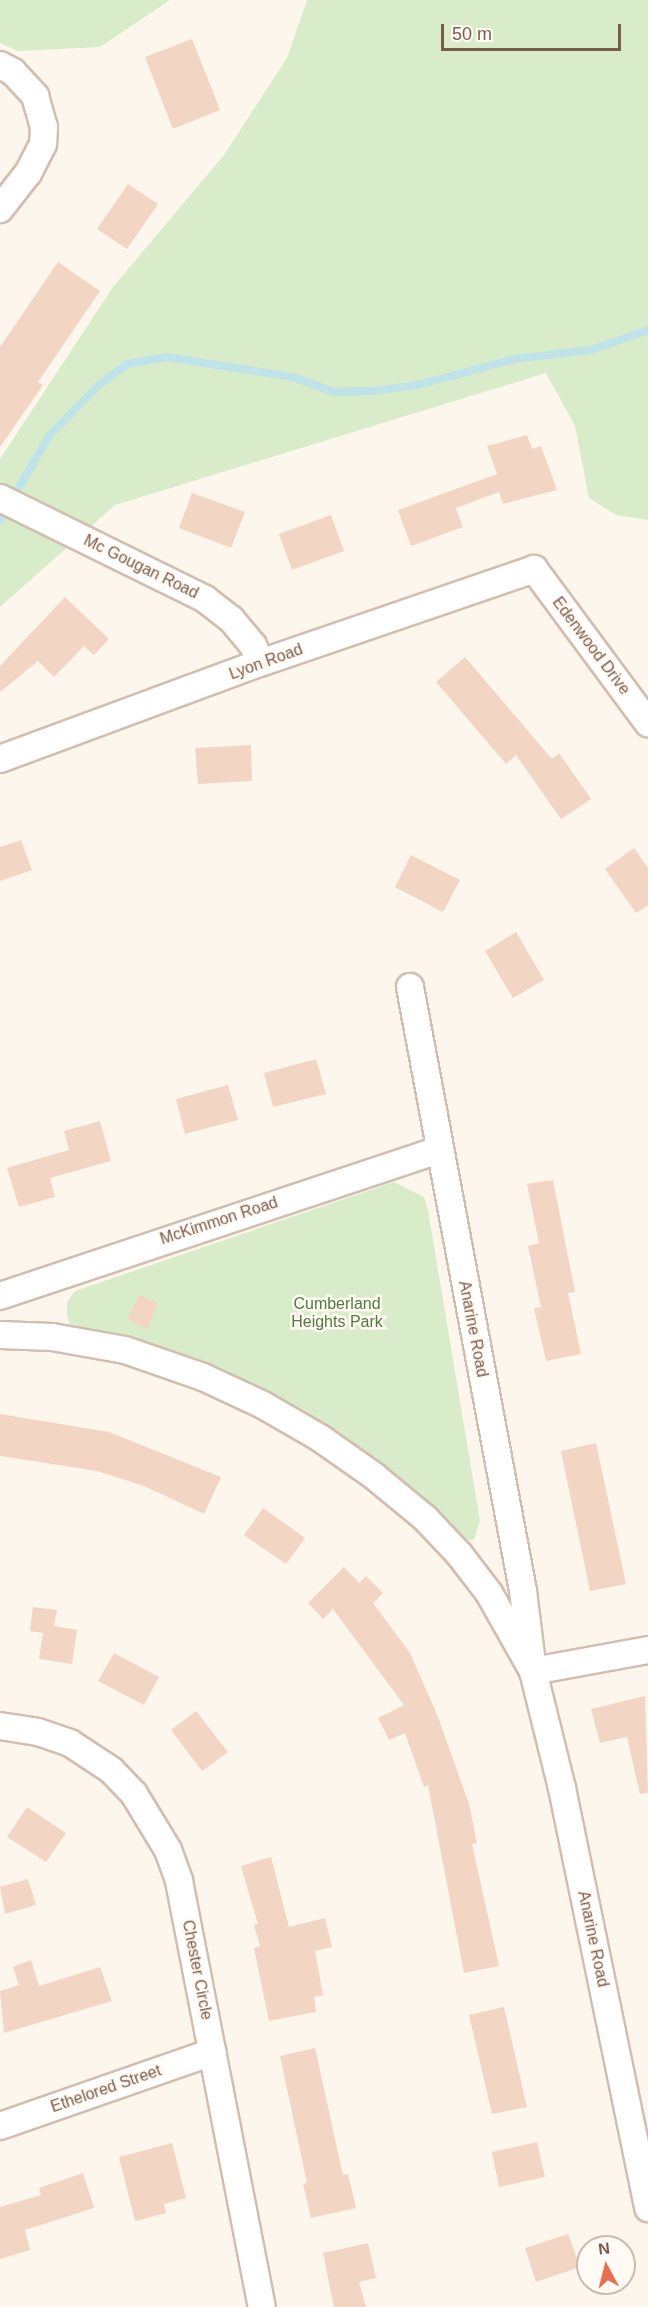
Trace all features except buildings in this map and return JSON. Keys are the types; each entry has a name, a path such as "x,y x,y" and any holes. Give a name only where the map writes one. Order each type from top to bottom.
{"street":[{"path":"0,65 26,82 35,96 44,127 44,144 0,208"},
{"name":"Mc Gougan Road","path":"0,498 205,599 231,619 253,645 260,663"},
{"name":"Lyon Road","path":"0,759 260,663 534,569"},
{"name":"Edenwood Drive","path":"534,569 648,723"},
{"name":"Anarine Road","path":"410,987 523,1591 533,1671 562,1788 648,2208"},
{"name":"McKimmon Road","path":"0,1296 440,1150"},
{"name":"Anarine Road","path":"0,1335 52,1337 157,1360 263,1405 320,1438 374,1476 459,1554 489,1593 533,1671"},
{"path":"533,1671 648,1650"},
{"name":"Chester Circle","path":"0,1726 38,1732 84,1751 126,1786 153,1821 179,1881 262,2307"},
{"name":"Ethelored Street","path":"0,2126 213,2052"}],"green space":[{"path":"0,0 170,0 100,47 18,51 0,43"},
{"path":"307,0 648,0 648,520 616,515 589,498 575,426 546,373 115,505 0,607 0,459 113,287 224,155 287,58"},
{"name":"Cumberland Heights Park","path":"394,1182 424,1197 428,1210 480,1521 474,1540 460,1540 360,1457 70,1327 67,1315 67,1302 75,1291"}],"waterway":[{"path":"0,520 49,436 99,385 127,364 166,357 293,377 334,392 374,391 422,384 514,359 591,350 648,330"}]}
